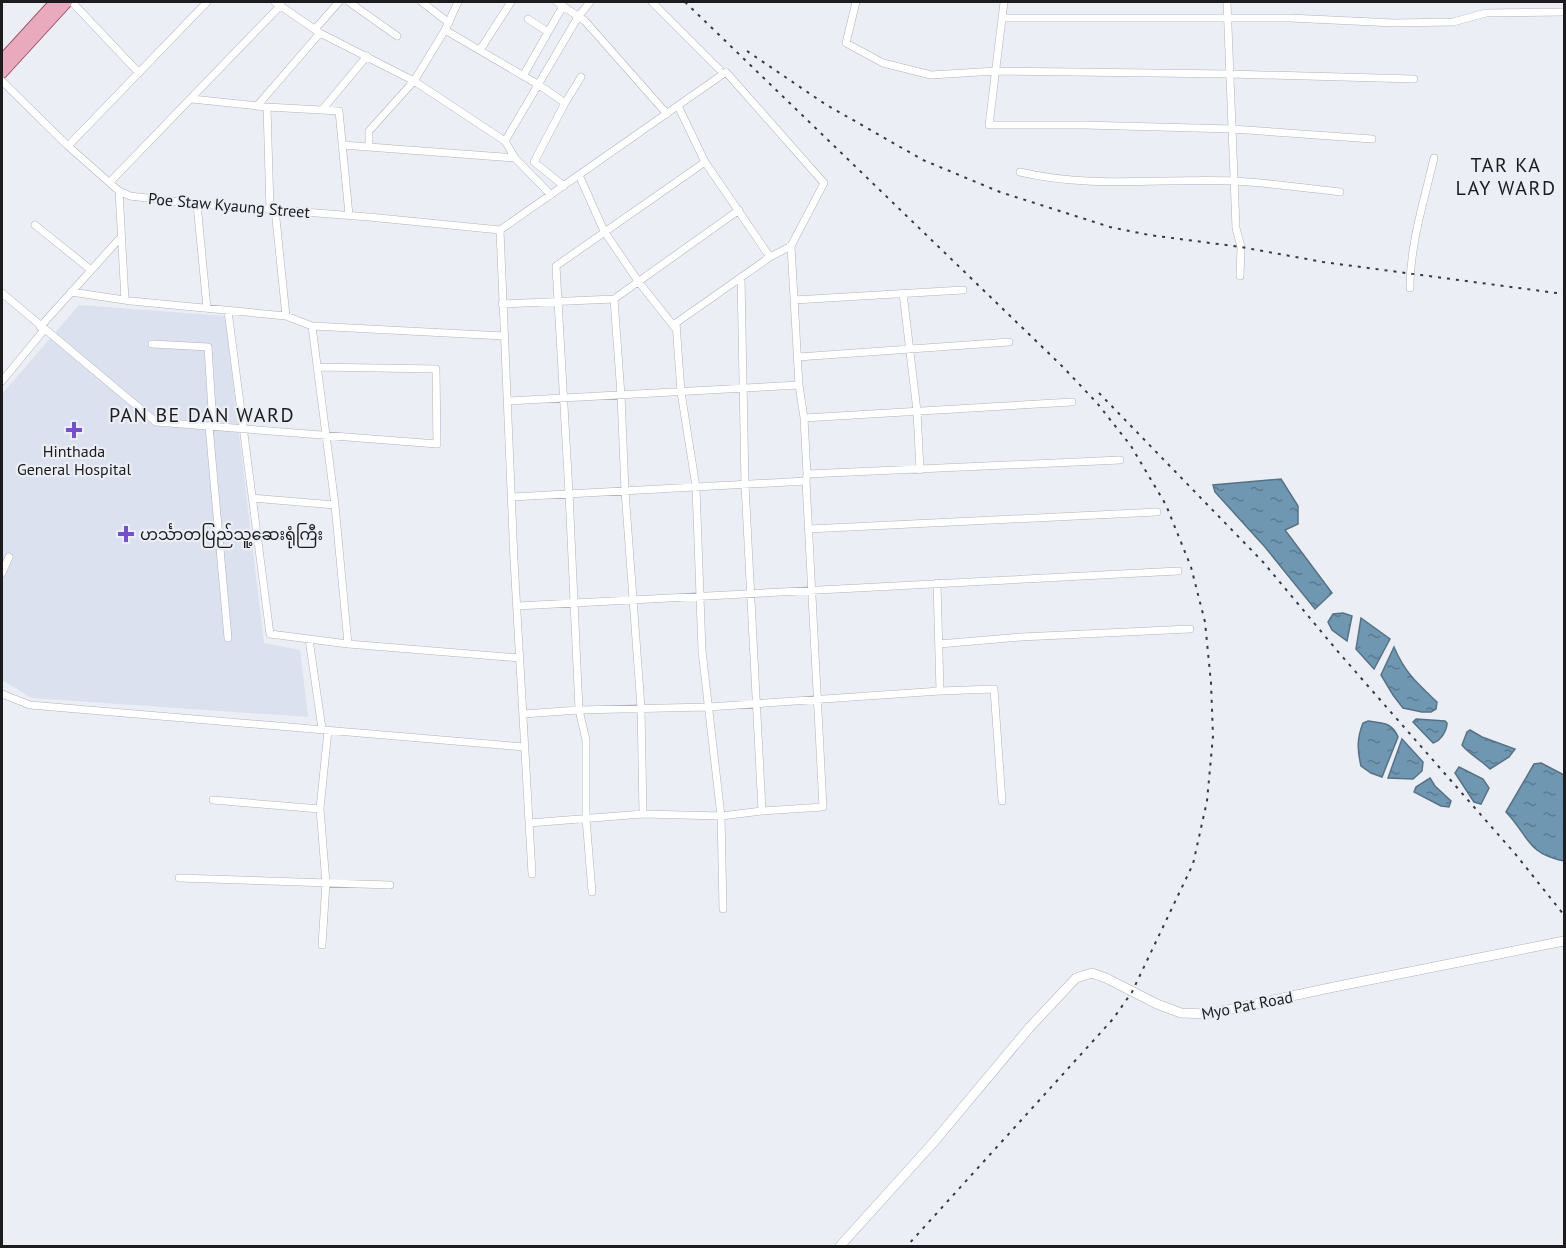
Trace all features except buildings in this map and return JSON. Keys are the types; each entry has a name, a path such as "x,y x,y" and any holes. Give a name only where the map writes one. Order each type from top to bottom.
{"main road":[{"path":"2,60 55,2"},
{"path":"2,73 67,2"},
{"name":"Myo Pat Road","path":"840,1246 933,1143 1030,1027 1076,978 1092,973 1181,1013 1212,1014 1564,941"}],"street":[{"path":"72,2 139,73"},
{"path":"68,146 207,2"},
{"path":"257,106 339,2"},
{"path":"349,2 397,36"},
{"path":"422,2 447,26 480,50 565,103"},
{"path":"369,147 369,131 414,81 447,26 458,2"},
{"path":"480,50 511,2"},
{"path":"505,141 579,16 590,2"},
{"path":"652,2 719,69"},
{"path":"856,2 846,42 883,63 931,75 996,71 1414,79"},
{"path":"1004,2 989,125 1232,129 1372,139"},
{"path":"1227,2 1236,228 1241,247 1240,276"},
{"path":"110,182 192,99 278,3 318,31 414,81 505,141 515,158 551,195"},
{"path":"523,76 548,32 560,4 585,21 667,114"},
{"path":"1002,18 1290,18 1394,23 1453,22 1485,13 1564,12"},
{"path":"528,19 548,32"},
{"path":"322,110 367,56"},
{"path":"529,823 643,814 721,816 823,807 804,417 799,386 791,246 824,183 726,72 500,230 524,747 532,874"},
{"path":"564,186 534,162 581,77"},
{"path":"2,81 68,146 119,191 125,300"},
{"path":"192,99 267,107 339,111 349,215"},
{"path":"678,106 705,162 770,257"},
{"path":"267,107 272,209 286,316"},
{"path":"342,145 515,158"},
{"path":"1410,288 1410,268 1434,158"},
{"path":"592,892 586,818 586,740 579,710 564,398 556,303 556,266 705,162"},
{"path":"1020,172 1047,178 1113,183 1235,181 1340,192"},
{"path":"579,175 604,231 638,281 676,329"},
{"name":"Poe Staw Kyaung Street","path":"119,191 130,196 196,204 349,215 500,230"},
{"path":"196,204 207,308"},
{"path":"502,304 614,299 739,210"},
{"path":"35,225 91,270"},
{"path":"2,381 71,292 121,237"},
{"path":"723,909 721,816 702,651 696,487 681,392 676,323 770,257 791,246"},
{"path":"741,277 745,484 762,811"},
{"path":"794,300 963,290"},
{"path":"71,292 125,300 286,316 312,326 504,336"},
{"path":"2,293 42,329 156,422 436,444 436,369 317,367"},
{"path":"903,293 917,411 920,470"},
{"path":"614,299 632,599 641,707 643,814"},
{"path":"228,311 270,634 348,644 520,658"},
{"path":"312,326 335,505 348,644"},
{"path":"798,357 1009,342"},
{"path":"152,344 208,347 211,426 228,638"},
{"path":"508,401 799,386"},
{"path":"804,417 1072,402"},
{"path":"512,497 745,484 920,470 1120,460"},
{"path":"252,498 335,505"},
{"path":"809,529 1157,512"},
{"path":"2,573 9,557"},
{"path":"517,606 1179,571"},
{"path":"937,583 940,691"},
{"path":"939,644 1190,628"},
{"path":"309,639 325,729 320,808 326,883 322,945"},
{"path":"523,714 641,707 708,706 994,689 1002,801"},
{"path":"2,694 30,705 524,747"},
{"path":"213,800 320,808"},
{"path":"179,878 390,885"}],"shaded area":[{"name":"ဟင်္သာတပြည်သူ့ဆေးရုံကြီး","path":"79,305 225,316 264,643 300,650 308,717 32,698 2,680 2,394"}],"water":[{"path":"1281,479 1298,506 1298,524 1285,530 1332,593 1315,609 1265,547 1215,492 1213,485"},
{"path":"1343,613 1352,616 1347,641 1332,630 1328,622 1333,614"},
{"path":"1361,618 1390,639 1374,669 1356,649"},
{"path":"1394,647 1407,671 1437,702 1436,709 1431,712 1422,712 1403,708 1393,695 1381,675"},
{"path":"1416,719 1445,721 1446,729 1441,738 1433,743 1413,722"},
{"path":"1368,721 1390,726 1398,737 1382,777 1361,766 1359,739 1363,723"},
{"path":"1470,730 1515,749 1509,757 1490,769 1462,745"},
{"path":"1402,739 1423,762 1422,771 1413,779 1388,778"},
{"path":"1541,763 1564,775 1564,861 1552,858 1535,849 1506,812 1534,764"},
{"path":"1459,767 1483,779 1489,788 1481,804 1474,802 1455,773"},
{"path":"1430,778 1451,801 1449,807 1441,806 1414,792 1416,787"}],"railway":[{"path":"685,2 1063,367 1097,403 1131,446 1166,505 1191,567 1205,622 1213,736 1207,801 1193,864 1132,992 1113,1019 907,1246"},
{"path":"747,51 825,104 923,160 1000,192 1110,227 1323,262 1564,294"},
{"path":"1099,393 1263,562 1340,654 1517,856 1564,915"}],"place":[{"name":"Hinthada General Hospital","path":"74,430"},
{"name":"ဟင်္သာတပြည်သူ့ဆေးရုံကြီး","path":"126,534"}],"district":[{"name":"TAR KA LAY WARD","path":"1506,176"},
{"name":"PAN BE DAN WARD","path":"202,415"}]}
